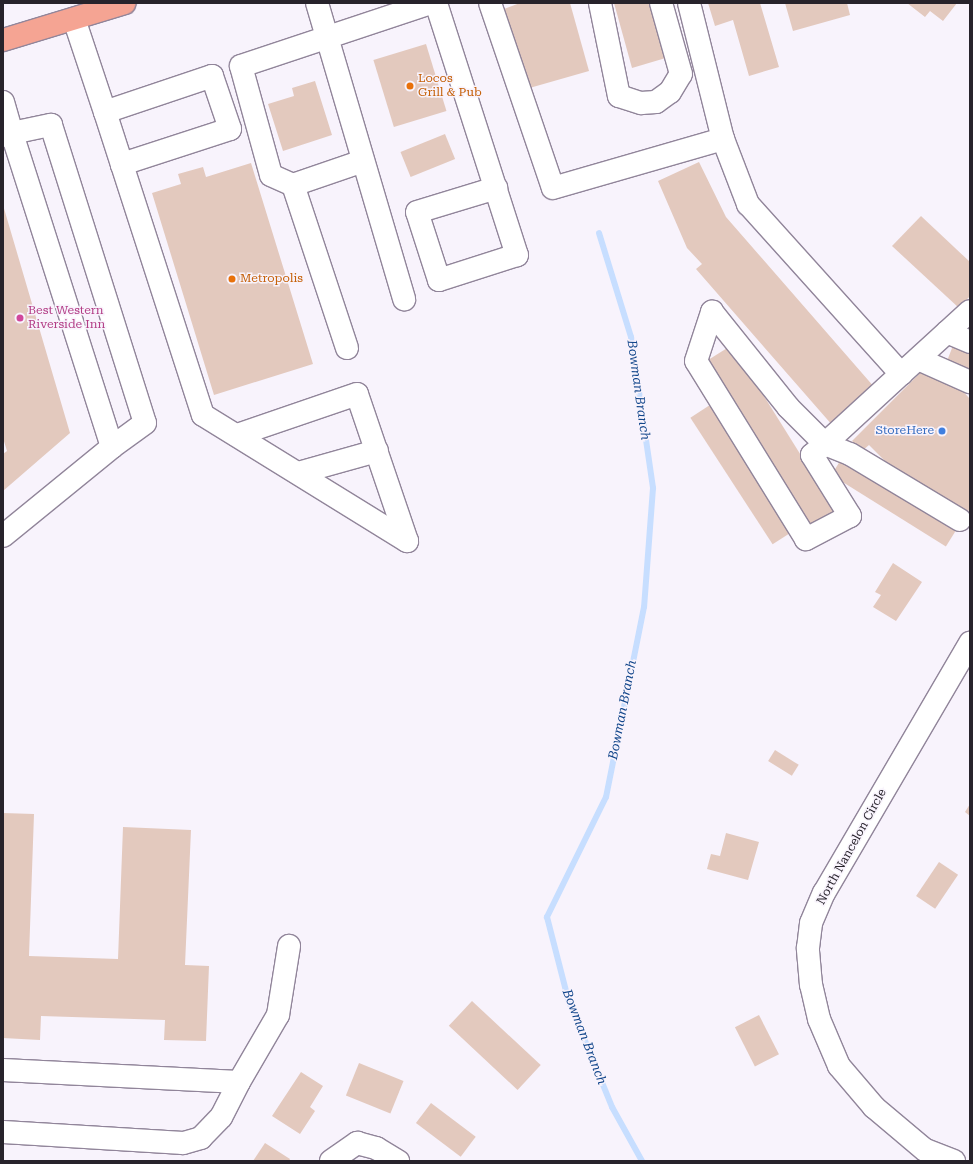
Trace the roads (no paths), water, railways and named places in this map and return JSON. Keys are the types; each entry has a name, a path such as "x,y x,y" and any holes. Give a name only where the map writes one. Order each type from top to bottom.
{"main road":[{"path":"3,40 125,3"}],"street":[{"path":"317,3 404,299"},
{"path":"363,161 293,185 271,175 241,66 430,3"},
{"path":"436,3 496,188 517,255 439,280 417,212 496,188"},
{"path":"490,3 553,188 723,139"},
{"path":"600,3 619,96 641,103 656,102 670,92 681,74 661,3"},
{"path":"689,3 723,139 748,204 902,374"},
{"path":"74,19 203,414 237,436 407,541 357,394 237,436"},
{"path":"105,112 212,76 230,129 122,164"},
{"path":"3,102 8,134 112,447"},
{"path":"3,536 112,447 145,423 51,124 8,134"},
{"path":"293,185 347,348"},
{"path":"960,520 850,454 825,444 788,407 712,312 696,361 806,539 850,516 812,455 825,444 902,374 970,311"},
{"path":"947,332 970,342"},
{"path":"918,359 970,382"},
{"path":"298,473 377,451"},
{"name":"North Nancelon Circle","path":"954,1161 925,1150 874,1107 839,1066 819,1019 811,985 811,924 824,893 970,643"},
{"path":"3,1132 184,1143 201,1138 221,1117 239,1082 278,1015 289,946"},
{"path":"3,1070 239,1082"},
{"path":"332,1161 357,1143 376,1148 398,1161"}],"waterway":[{"name":"Bowman Branch","path":"599,233 631,337 653,488 644,607 606,797 547,917 568,999 612,1107 642,1161"}],"place":[{"name":"Locos Grill & Pub","path":"410,86"},
{"name":"Metropolis","path":"232,279"},
{"name":"Best Western Riverside Inn","path":"20,318"},
{"name":"StoreHere","path":"942,431"}]}
